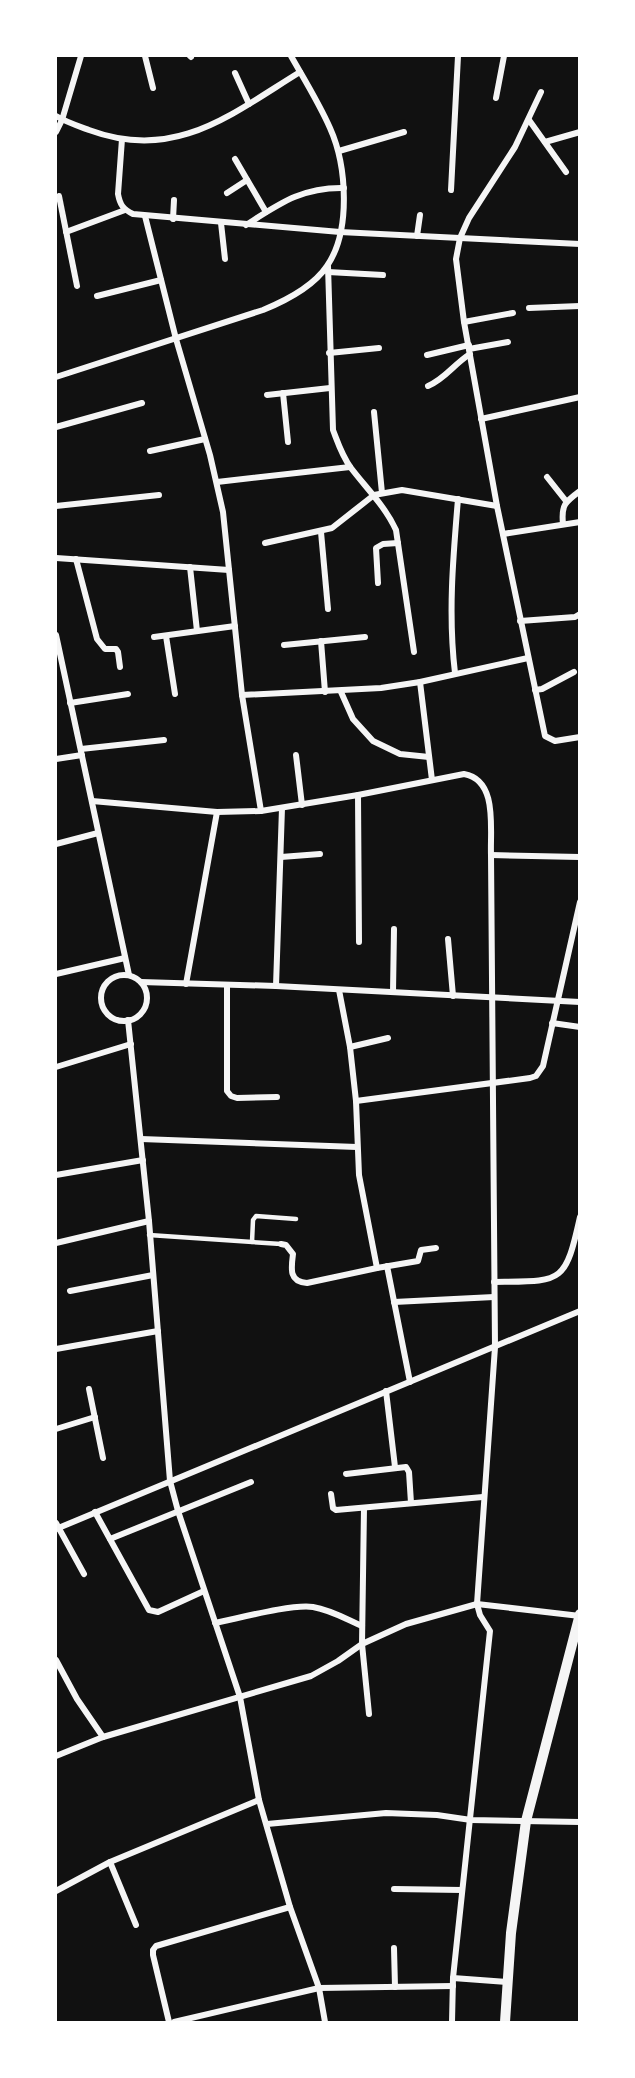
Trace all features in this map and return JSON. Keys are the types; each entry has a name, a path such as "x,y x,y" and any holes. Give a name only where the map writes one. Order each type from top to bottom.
{"street":[{"path":"56,132 62,120 81,56"},
{"path":"145,56 153,88"},
{"path":"291,56 330,128 339,151 344,188 344,210 340,232 328,269 333,430 350,467 389,515 396,530 414,652"},
{"path":"451,190 458,56"},
{"path":"496,98 504,56"},
{"path":"56,116 99,134 138,141 164,140 188,135 249,104 300,72"},
{"path":"235,73 249,104"},
{"path":"541,92 515,147 469,218 460,238 456,259 464,322 497,506 545,736 555,741 579,737"},
{"path":"529,120 566,172"},
{"path":"339,151 404,132"},
{"path":"545,142 579,132"},
{"path":"122,139 119,203 125,210 145,216 340,232 579,244"},
{"path":"234,159 266,212"},
{"path":"227,194 247,180"},
{"path":"246,225 293,197 326,188 344,188"},
{"path":"59,196 77,286"},
{"path":"173,219 174,200"},
{"path":"66,232 125,210"},
{"path":"417,236 420,215"},
{"path":"145,216 176,339 217,482 223,512 242,695 261,811"},
{"path":"221,223 225,260"},
{"path":"56,377 281,303 328,269 383,275"},
{"path":"97,296 161,280"},
{"path":"529,308 579,306"},
{"path":"464,322 513,313"},
{"path":"427,355 508,342"},
{"path":"329,353 379,348"},
{"path":"428,387 437,383 469,349"},
{"path":"267,395 330,388"},
{"path":"283,393 288,442"},
{"path":"481,419 579,397"},
{"path":"56,427 142,404"},
{"path":"374,412 382,493"},
{"path":"150,451 205,438"},
{"path":"217,482 350,467"},
{"path":"547,477 566,501"},
{"path":"265,543 321,532 342,522 374,495 382,493 402,490 497,506"},
{"path":"563,524 562,513 566,501 579,491"},
{"path":"56,506 159,495"},
{"path":"455,674 450,610 458,499"},
{"path":"503,534 579,522"},
{"path":"321,532 328,609"},
{"path":"378,583 376,548 383,544 398,543"},
{"path":"56,558 229,570"},
{"path":"76,558 97,639 105,649 116,649 120,667"},
{"path":"190,567 197,631"},
{"path":"520,621 576,617 579,614"},
{"path":"154,637 236,626"},
{"path":"56,635 129,975"},
{"path":"166,636 175,694"},
{"path":"284,645 365,637"},
{"path":"321,641 325,692"},
{"path":"242,695 341,692 381,688 420,682 528,658"},
{"path":"535,690 543,689 574,672"},
{"path":"420,682 432,780"},
{"path":"341,692 352,719 373,741 400,754 429,757"},
{"path":"70,703 128,694"},
{"path":"56,759 82,752 164,740"},
{"path":"296,755 302,805"},
{"path":"92,801 217,812 261,811 464,774 476,776 484,784 489,796 495,1347 477,1604 490,1631 453,1982 452,2022"},
{"path":"358,795 359,942"},
{"path":"276,986 282,808"},
{"path":"186,984 217,812"},
{"path":"56,844 98,833"},
{"path":"281,857 320,854"},
{"path":"491,855 579,857"},
{"path":"356,1101 530,1078 540,1072 579,902"},
{"path":"393,992 394,929"},
{"path":"448,939 453,996"},
{"path":"56,974 125,958"},
{"path":"141,982 146,995 144,1008 135,1017 128,1020 114,1018 108,1014 101,994 104,987 114,977 129,975 141,982 276,986 579,1002"},
{"path":"227,985 227,1091 231,1096 237,1098 277,1097"},
{"path":"339,990 350,1047 363,1201 377,1268"},
{"path":"128,1020 143,1160 170,1481 240,1697 260,1800 290,1907 319,1988 325,2022"},
{"path":"552,1023 579,1027"},
{"path":"350,1047 388,1038"},
{"path":"56,1067 131,1044"},
{"path":"141,1139 357,1147"},
{"path":"56,1175 143,1160"},
{"path":"494,1282 542,1281 555,1277 565,1268 571,1256 579,1217"},
{"path":"56,1244 148,1221"},
{"path":"281,1244 290,1249 292,1254 291,1272 294,1279 307,1283 387,1266 418,1262 421,1250 436,1248"},
{"path":"387,1266 410,1382"},
{"path":"70,1291 153,1275"},
{"path":"394,1302 494,1297"},
{"path":"84,1574 56,1527 579,1311"},
{"path":"56,1349 158,1331"},
{"path":"89,1389 103,1458"},
{"path":"386,1391 395,1467"},
{"path":"56,1429 95,1418"},
{"path":"346,1474 404,1466 409,1470 411,1503"},
{"path":"110,1539 251,1482"},
{"path":"331,1494 335,1510 483,1497"},
{"path":"364,1508 362,1644 369,1714"},
{"path":"95,1512 147,1608 158,1612 204,1591"},
{"path":"56,1756 103,1737 311,1676 362,1644 406,1624 477,1604 579,1615 526,1821 511,1933 505,2022"},
{"path":"215,1623 293,1608 310,1607 327,1610 362,1626"},
{"path":"56,1660 77,1699 103,1737"},
{"path":"56,1888 110,1862 260,1800"},
{"path":"267,1824 386,1813 437,1815 471,1821 579,1821"},
{"path":"110,1862 136,1925"},
{"path":"394,1889 462,1890"},
{"path":"169,2022 153,1955 156,1946 290,1907"},
{"path":"394,1948 395,1987"},
{"path":"174,2022 319,1988 507,1982"}],"lane":[{"path":"252,1242 253,1220 256,1216 296,1219"},
{"path":"149,1235 281,1244"}]}
